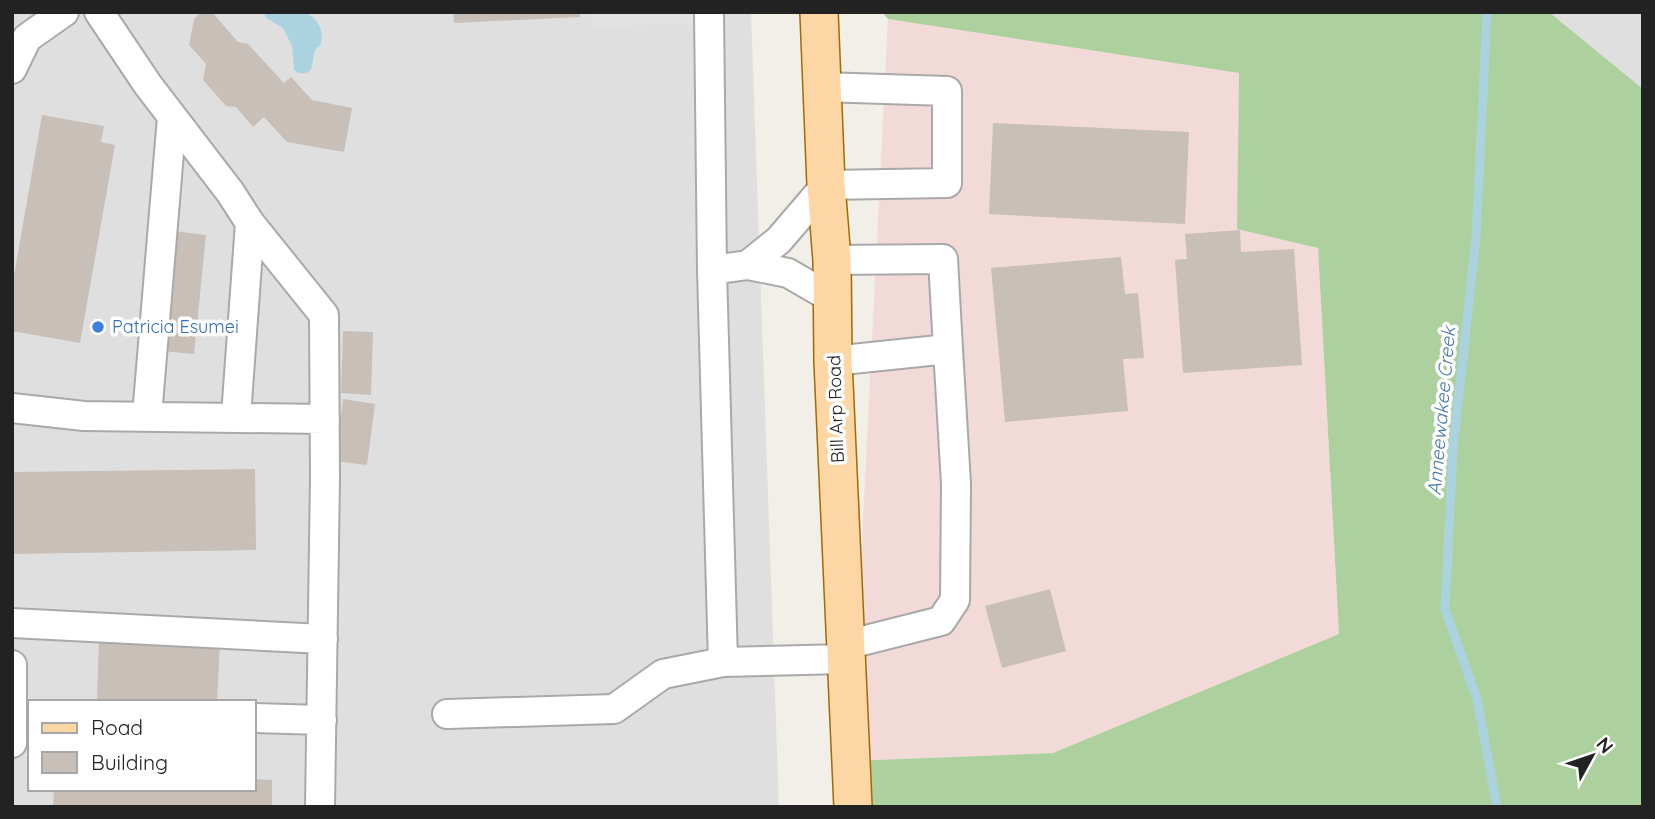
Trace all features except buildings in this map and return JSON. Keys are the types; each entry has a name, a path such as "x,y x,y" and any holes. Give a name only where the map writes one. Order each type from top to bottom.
{"main road":[{"name":"Bill Arp Road","path":"823,20 822,87 832,260 833,362 853,807"}],"street":[{"path":"12,69 27,38 64,12"},
{"path":"99,12 148,86 230,192 250,223 324,315 320,807"},
{"path":"709,12 712,270 723,662"},
{"path":"748,265 779,240 826,185 947,183 947,91 822,87"},
{"path":"147,416 172,117"},
{"path":"236,416 250,223"},
{"path":"447,714 614,709 663,674 723,662 846,652 941,621 955,600 956,484 943,259 832,260"},
{"path":"712,270 748,265 788,273 832,299"},
{"path":"833,362 948,349"},
{"path":"12,408 84,416 325,419"},
{"path":"12,623 323,639"},
{"path":"12,665 12,743"},
{"path":"256,718 322,720"}],"shaded area":[{"path":"12,12 751,12 779,807 12,807"},
{"path":"592,12 696,12 697,22 593,28"},
{"path":"1549,12 1643,12 1643,89"},
{"path":"888,19 1239,73 1238,229 1318,248 1339,635 1053,753 851,761"}],"green space":[{"path":"882,12 1549,12 1643,89 1643,807 853,807 851,761 1053,753 1339,634 1318,248 1237,229 1239,73 888,19"}],"water":[{"path":"264,12 303,12 318,24 322,32 321,42 308,72 299,73 294,70 292,46 283,28 266,18"}],"waterway":[{"name":"Anneewakee Creek","path":"1487,12 1476,237 1453,449 1445,609 1477,699 1497,807"}],"place":[{"name":"Patricia Esumei","path":"98,327"}]}
